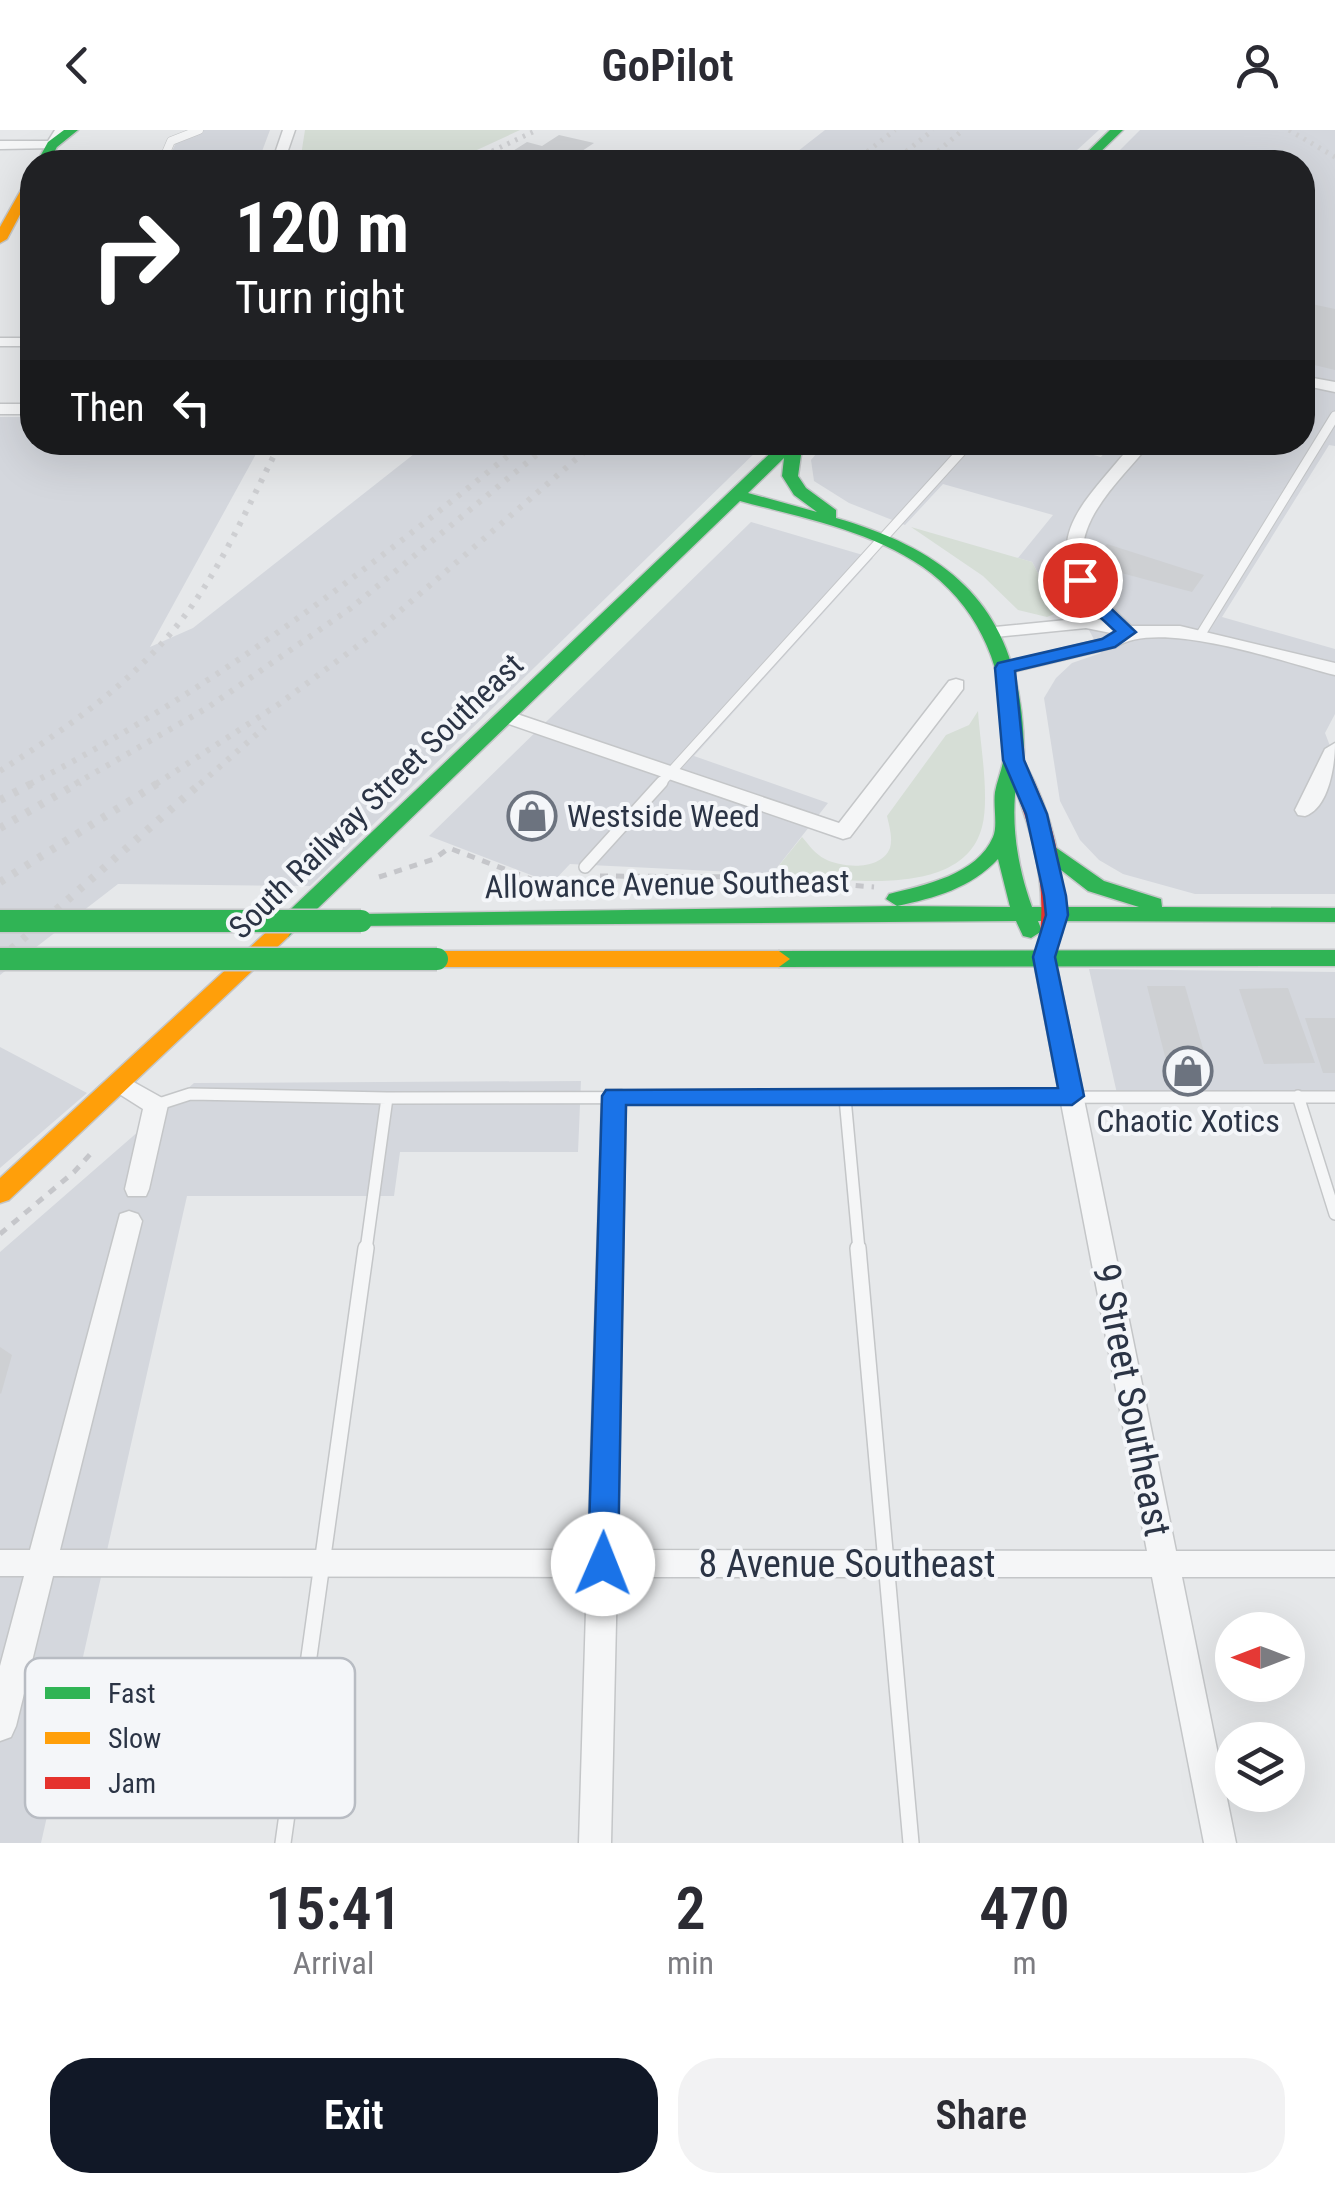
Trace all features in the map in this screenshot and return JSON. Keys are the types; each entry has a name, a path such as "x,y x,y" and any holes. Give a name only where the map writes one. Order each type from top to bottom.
{"main road":[{"path":"52,146 72,130"},
{"path":"1096,150 1117,130"},
{"path":"0,239 20,202"},
{"name":"South Railway Street Southeast","path":"0,1193 121,1084 779,455"},
{"path":"792,455 787,475 795,487 846,526"},
{"name":"9 Street Southeast","path":"738,496 846,526 916,554 974,601 994,632 1005,668 1014,760 1045,847 1057,915 1044,957"},
{"name":"9 Street Southeast","path":"1014,760 1007,782 1006,833 1021,914 1044,957"},
{"path":"812,913 950,887 988,865 1006,833"},
{"path":"1045,847 1082,877 1111,892 1212,916"},
{"name":"Allowance Avenue Southeast","path":"0,920 361,921 812,913 1335,914"},
{"path":"0,958 1335,958"}],"street":[{"path":"0,145 52,146"},
{"path":"1127,632 1086,594 1072,546 1081,521 1133,455"},
{"path":"994,632 1086,623 1127,632 1201,634 1335,668"},
{"path":"1005,668 1108,643 1127,632"},
{"path":"507,717 843,832 956,685"},
{"path":"1305,810 1335,748"},
{"name":"9 Street Southeast","path":"1044,957 1220,1843"},
{"path":"121,1084 156,1105 137,1189"},
{"path":"596,1843 614,1096"},
{"path":"0,1726 129,1221"},
{"name":"8 Avenue Southeast","path":"0,1563 1335,1564"}],"lane":[{"path":"167,150 171,141 199,130"},
{"path":"1315,449 1335,416"},
{"path":"585,868 958,455"},
{"path":"1201,634 1311,455"},
{"path":"156,1105 190,1094 387,1098 1335,1096"},
{"path":"1298,1096 1335,1214"},
{"path":"309,1658 387,1098"},
{"path":"846,1098 911,1843"},
{"path":"283,1843 286,1818"}],"path":[{"path":"379,877 434,859 449,848 549,886 588,877 641,875 744,877 879,887"}],"shaded area":[{"path":"189,130 270,130 262,150 173,150 180,134"},
{"path":"305,130 520,130 477,150 302,150"},
{"path":"825,130 1099,130 1077,150 799,150"},
{"path":"1140,130 1335,130 1335,446 1329,445 1222,617 1335,649 1335,714 1325,733 1335,759 1335,894 1195,894 1123,874 1099,860 1080,840 1060,801 1044,698 1056,678 1072,663 1101,653 1062,578 1041,579 1032,562 1018,558 1053,515 943,484 905,525 849,503 814,481 811,460 815,455 1315,455 1315,150 1120,150"},
{"path":"0,417 20,417 20,455 255,455 150,647 193,628 413,455 753,455 310,886 118,884 0,975"},
{"path":"751,522 873,558 694,756 828,803 772,874 570,864 552,883 429,836"},
{"path":"911,527 1032,562 1041,579 1062,577 1072,600 1069,608 1047,617 1018,610 983,576"},
{"path":"978,711 984,815 970,851 949,867 891,880 772,874 802,837 821,857 832,862 860,865 878,861 890,848 887,816 946,735 969,725"},
{"path":"1089,969 1335,972 1335,1098 1118,1098"},
{"path":"0,1047 87,1093 0,1168"},
{"path":"581,1081 578,1152 400,1152 394,1196 187,1196 83,1658 25,1658 25,1818 47,1818 41,1843 0,1843 0,1252 194,1083"}],"building":[{"path":"559,135 594,143 584,150 514,150 527,142 542,146"},
{"path":"1315,305 1335,309 1335,370 1315,365"},
{"path":"1107,544 1204,575 1192,592 1088,564"},
{"path":"1147,986 1185,986 1212,1080 1171,1080"},
{"path":"1288,988 1315,1063 1264,1064 1239,989"},
{"path":"1305,1018 1335,1018 1335,1073 1323,1073"},
{"path":"0,1347 12,1355 1,1394 0,1393"}],"railway":[{"path":"494,150 537,130"},
{"path":"869,150 895,130"},
{"path":"908,150 933,130"},
{"path":"939,150 963,130"},
{"path":"1289,130 1335,157"},
{"path":"0,771 98,702 164,641 211,576 274,455"},
{"path":"30,784 97,748 225,669 347,582 509,455"},
{"path":"75,784 207,708 351,608 536,455"},
{"path":"156,784 279,704 371,636 581,455"},
{"path":"200,784 265,727"},
{"path":"0,800 35,782"},
{"path":"0,828 80,782"},
{"path":"0,882 160,782"},
{"path":"0,959 202,782"}],"traffic: fast":[{"path":"49,150 72,130"},
{"path":"1096,150 1117,130"},
{"path":"280,932 778,455"},
{"path":"793,455 790,476 800,491 830,514"},
{"path":"738,496 846,526 893,544 935,568 969,598 995,638 1010,688 1014,752 1004,814 1006,848 1018,899 1031,931"},
{"path":"897,899 960,879 985,860 1007,833"},
{"path":"1045,847 1096,886 1153,904"},
{"path":"361,921 813,913 1335,915"},
{"path":"0,921 361,921"},
{"path":"779,959 1335,958"},
{"path":"0,959 437,959"}],"traffic: slow":[{"path":"0,239 20,203"},
{"path":"0,1193 280,932"},
{"path":"437,959 779,959"}],"traffic: jam":[{"path":"1014,760 1039,823 1050,866 1054,910 1051,933"}],"place":[{"name":"Westside Weed","path":"532,816"},
{"name":"Chaotic Xotics","path":"1188,1071"}],"route":[{"path":"603,1564 614,1096 1072,1096 1044,957 1057,915 1055,896 1036,814 1014,760 1005,668 1108,643 1127,632 1086,594 1080,580"}]}
